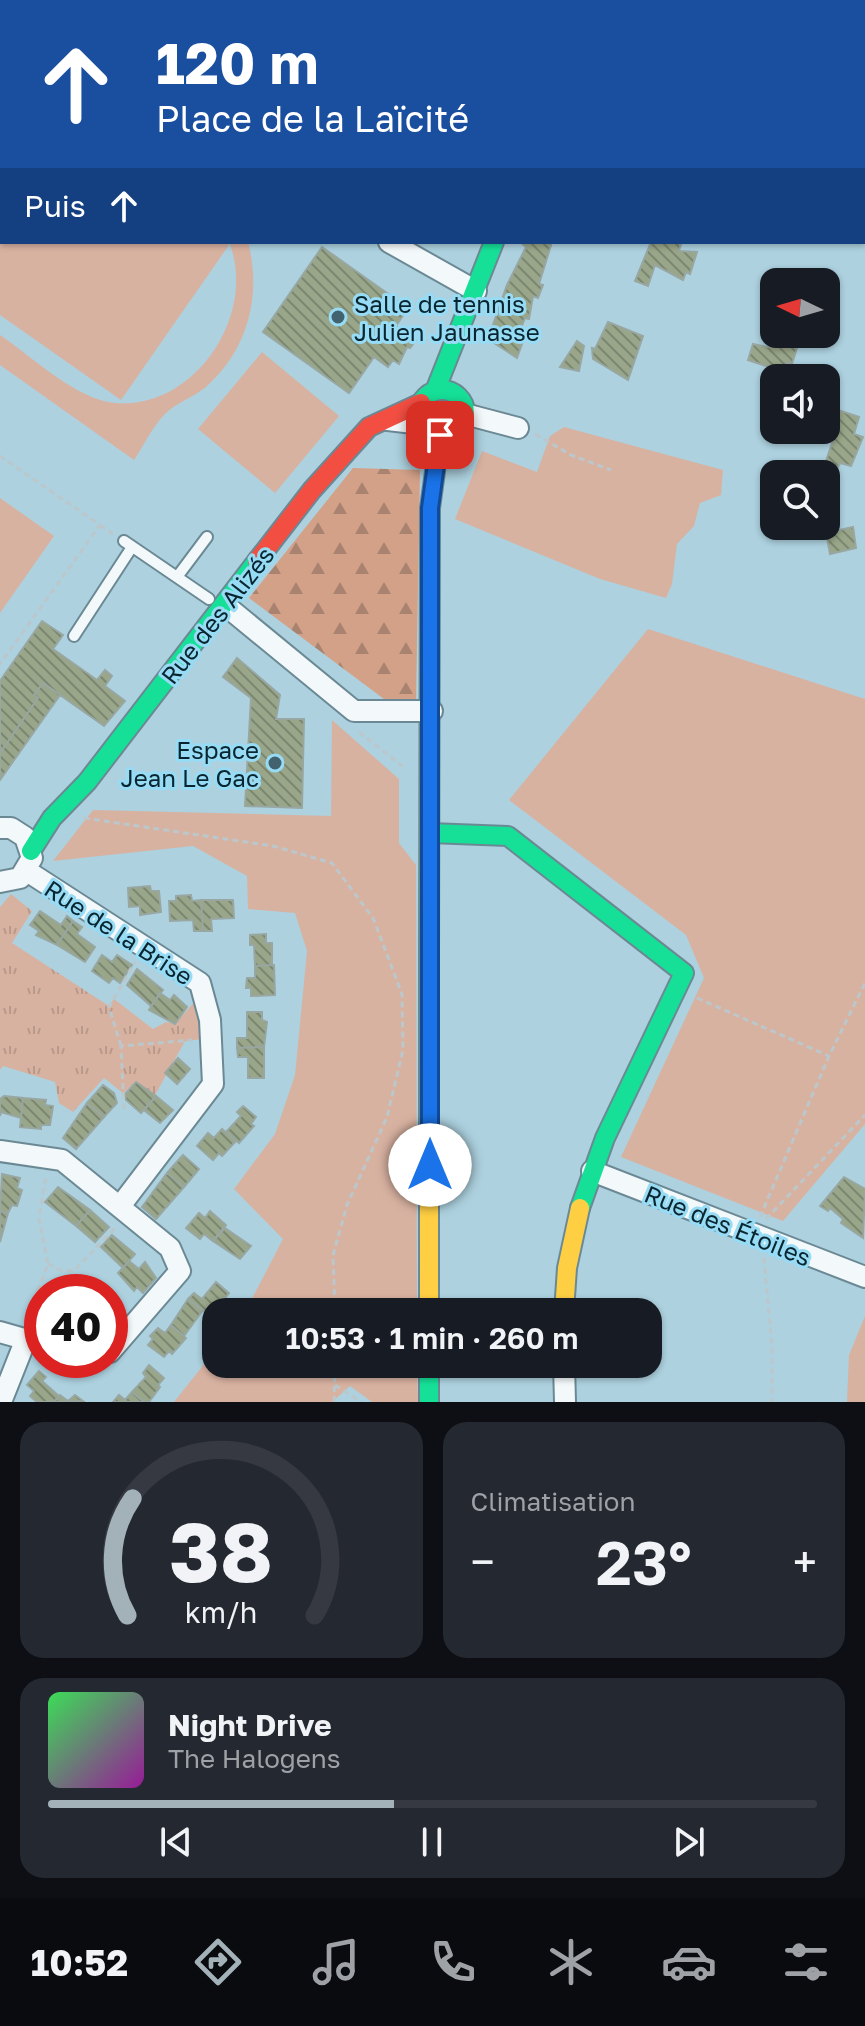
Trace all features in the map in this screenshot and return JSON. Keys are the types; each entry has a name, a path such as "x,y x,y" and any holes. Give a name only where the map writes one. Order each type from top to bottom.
{"street":[{"path":"393,244 476,291"},
{"path":"426,406 451,357 493,244"},
{"path":"440,435 460,427 465,414 456,394 451,357"},
{"path":"426,406 456,394"},
{"path":"426,406 440,435 430,508 429,1298"},
{"name":"Rue des Alizés","path":"29,861 52,818 87,782 217,602 312,490 369,427 426,406"},
{"path":"465,414 518,428"},
{"path":"217,602 354,711 432,711"},
{"name":"Rue des Alizés","path":"9,830 52,818"},
{"path":"1,883 11,882 29,861 9,830"},
{"path":"430,833 508,836 684,973 592,1171 572,1233 565,1298"},
{"name":"Rue de la Brise","path":"29,861 144,947 200,983 210,1020 213,1084 124,1208"},
{"path":"0,1151 62,1160 170,1248 180,1271 128,1331"},
{"name":"Rue des Étoiles","path":"592,1171 865,1277"},
{"path":"0,1332 24,1338"},
{"path":"1,1402 24,1353"},
{"path":"429,1378 429,1402"},
{"path":"564,1378 565,1402"}],"lane":[{"path":"177,577 207,537"},
{"path":"74,636 128,544 217,602"}],"path":[{"path":"518,428 571,455 611,470"},
{"path":"0,456 100,525 0,664"},
{"path":"350,725 409,771"},
{"path":"76,817 273,846 332,863 373,918 402,994 403,1050 387,1117 347,1205 333,1255 335,1298"},
{"path":"124,1109 121,1046 109,1007 144,947"},
{"path":"684,973 691,995 706,1004 752,1020 829,1056"},
{"path":"772,1402 772,1347 758,1236 829,1056 865,983"},
{"path":"121,1046 211,1038"},
{"path":"758,1236 865,1115"},
{"path":"41,1274 48,1264 39,1219 50,1158"},
{"path":"48,1264 62,1271 75,1270 124,1208"},
{"path":"334,1402 335,1378"},
{"path":"335,1385 361,1402"}],"green space":[{"path":"0,244 229,245 121,400 0,315"},
{"path":"230,244 248,244 252,262 252,301 248,320 232,356 206,387 169,410 134,460 0,365 0,335 70,386 100,400 115,403 144,401 171,391 194,374 213,352 227,326 235,299 236,270"},
{"path":"262,352 339,416 275,493 198,429"},
{"path":"564,427 723,470 721,495 700,503 694,526 677,544 672,584 666,598 600,579 455,519 482,451 537,472 550,436"},
{"path":"353,468 420,470 416,703 396,708 249,598"},
{"path":"0,498 54,536 0,613"},
{"path":"648,629 865,699 865,1124 783,1221 621,1157 704,978 686,935 509,800"},
{"path":"332,720 399,779 399,843 416,865 417,1298 252,1298 283,1239 234,1189 275,1134 295,1075 307,951 295,913 248,909 247,876 193,846 53,861 93,810 331,816"},
{"path":"11,894 32,911 12,943 109,1006 114,999 153,1029 166,1022 175,1024 197,999 203,1039 185,1041 154,1097 136,1082 123,1093 104,1078 73,1112 59,1103 55,1082 3,1066 0,1070 0,907"},
{"path":"865,1316 865,1402 847,1402 849,1355"},
{"path":"202,1367 202,1378 417,1378 418,1402 372,1402 350,1386 332,1402 174,1402"}],"building":[{"path":"522,244 551,244 539,284 543,285 538,298 533,296 529,319 525,318 521,328 527,330 517,358 488,339 507,285 526,247"},
{"path":"650,244 681,244 679,251 697,252 690,274 686,272 683,280 655,265 648,286 635,281"},
{"name":"Salle de tennis Julien Jaunasse","path":"322,247 408,308 396,326 416,340 410,348 407,347 399,364 393,360 388,367 374,357 349,393 263,332"},
{"path":"608,322 643,336 628,380 593,359 592,348 595,349"},
{"path":"577,341 584,346 579,371 560,367"},
{"path":"753,344 760,348 797,348 792,364 760,364 748,360"},
{"path":"840,411 859,417 854,434 863,437 851,466 840,463 840,460 826,460 832,444 840,444"},
{"path":"853,527 856,548 830,554 827,540 840,540 840,530"},
{"path":"42,621 63,635 53,649 97,680 105,670 112,676 105,686 125,701 104,726 43,683 34,695 38,698 0,753 0,681"},
{"name":"Espace Jean Le Gac","path":"237,658 280,695 276,719 304,719 302,808 245,806 251,698 223,677"},
{"path":"43,683 60,695 0,780 0,753 38,698 34,695"},
{"path":"150,886 151,891 159,891 161,912 140,915 140,906 129,907 128,888"},
{"path":"191,895 192,901 201,900 203,931 194,931 193,920 170,921 169,901 176,901 176,896"},
{"path":"201,900 233,900 234,918 211,919 212,931 203,931"},
{"path":"40,911 61,925 67,916 73,921 57,945 36,935 39,931 30,925"},
{"path":"73,921 82,927 77,934 95,947 85,962 57,945"},
{"path":"266,934 266,943 272,943 272,965 255,966 250,935"},
{"path":"102,955 112,962 117,955 132,965 120,983 113,978 109,983 92,971"},
{"path":"274,965 275,995 251,996 251,988 246,988 247,978 255,978 255,966"},
{"path":"137,969 163,990 151,1006 127,985"},
{"path":"160,993 170,1000 174,995 187,1007 175,1024 149,1010"},
{"path":"247,1012 262,1012 262,1020 267,1022 264,1047 237,1048 237,1038 247,1038"},
{"path":"264,1047 264,1078 248,1078 248,1057 238,1057 237,1048"},
{"path":"178,1058 190,1069 177,1084 165,1073"},
{"path":"136,1082 156,1096 141,1113 126,1100 125,1094"},
{"path":"103,1085 114,1093 117,1103 104,1117 87,1103"},
{"path":"4,1096 23,1098 21,1118 1,1112 0,1116 0,1099"},
{"path":"156,1096 173,1110 160,1123 144,1110"},
{"path":"23,1098 46,1100 45,1105 53,1106 50,1125 41,1125 41,1129 20,1127"},
{"path":"87,1103 104,1117 76,1149 63,1138"},
{"path":"243,1106 256,1117 251,1124 254,1126 239,1143 226,1132 241,1116 237,1112"},
{"path":"222,1129 236,1141 222,1156 219,1153 213,1160 197,1146 208,1133 214,1138"},
{"path":"183,1155 199,1169 184,1187 167,1173"},
{"path":"167,1173 184,1187 156,1219 142,1207"},
{"path":"2,1174 20,1178 17,1188 22,1190 17,1206 12,1205 8,1213 0,1211"},
{"path":"844,1177 865,1189 863,1238 841,1223 843,1219 830,1208 828,1211 820,1206"},
{"path":"58,1187 90,1210 76,1226 45,1202"},
{"path":"90,1210 109,1227 95,1242 76,1226"},
{"path":"0,1211 8,1213 0,1242"},
{"path":"210,1211 226,1225 213,1241 204,1234 200,1239 186,1228 199,1213 205,1218"},
{"path":"225,1228 251,1246 240,1259 213,1241"},
{"path":"112,1235 135,1254 123,1268 101,1247"},
{"path":"129,1261 139,1269 145,1262 156,1278 143,1293 137,1287 134,1291 128,1284 128,1274 118,1273"},
{"path":"216,1282 229,1293 225,1298 203,1298"},
{"path":"194,1293 202,1299 202,1310 188,1299"},
{"path":"188,1299 202,1309 184,1336 171,1325"},
{"path":"171,1325 186,1338 172,1354 169,1351 164,1357 148,1345 153,1339 150,1336 158,1328 165,1333"},
{"path":"149,1365 164,1378 149,1402 144,1402 132,1392 146,1377 143,1373"},
{"path":"33,1378 45,1378 42,1381 59,1396 54,1402 37,1402 30,1396 34,1391 27,1385"},
{"path":"132,1392 144,1402 113,1402 119,1395 125,1400"},
{"path":"60,1395 68,1401 75,1395 83,1401 54,1402"}],"traffic: fast":[{"path":"435,391 493,244"},
{"path":"442,390 458,397 465,413 458,429 442,436 426,429 419,413 426,397 442,390"},
{"path":"31,851 52,818 87,782 257,561"},
{"path":"430,833 508,836 684,973 605,1138 580,1208"},
{"path":"429,1378 429,1402"}],"traffic: slow":[{"path":"429,954 429,1298"},
{"path":"565,1298 567,1268 580,1208"}],"traffic: jam":[{"path":"257,561 312,490 369,427 421,403"},
{"path":"429,954 430,508 440,435"}],"place":[{"name":"Salle de tennis Julien Jaunasse","path":"338,317"},
{"name":"Espace Jean Le Gac","path":"275,763"}],"route":[{"path":"430,1165 430,508 440,435"}]}
